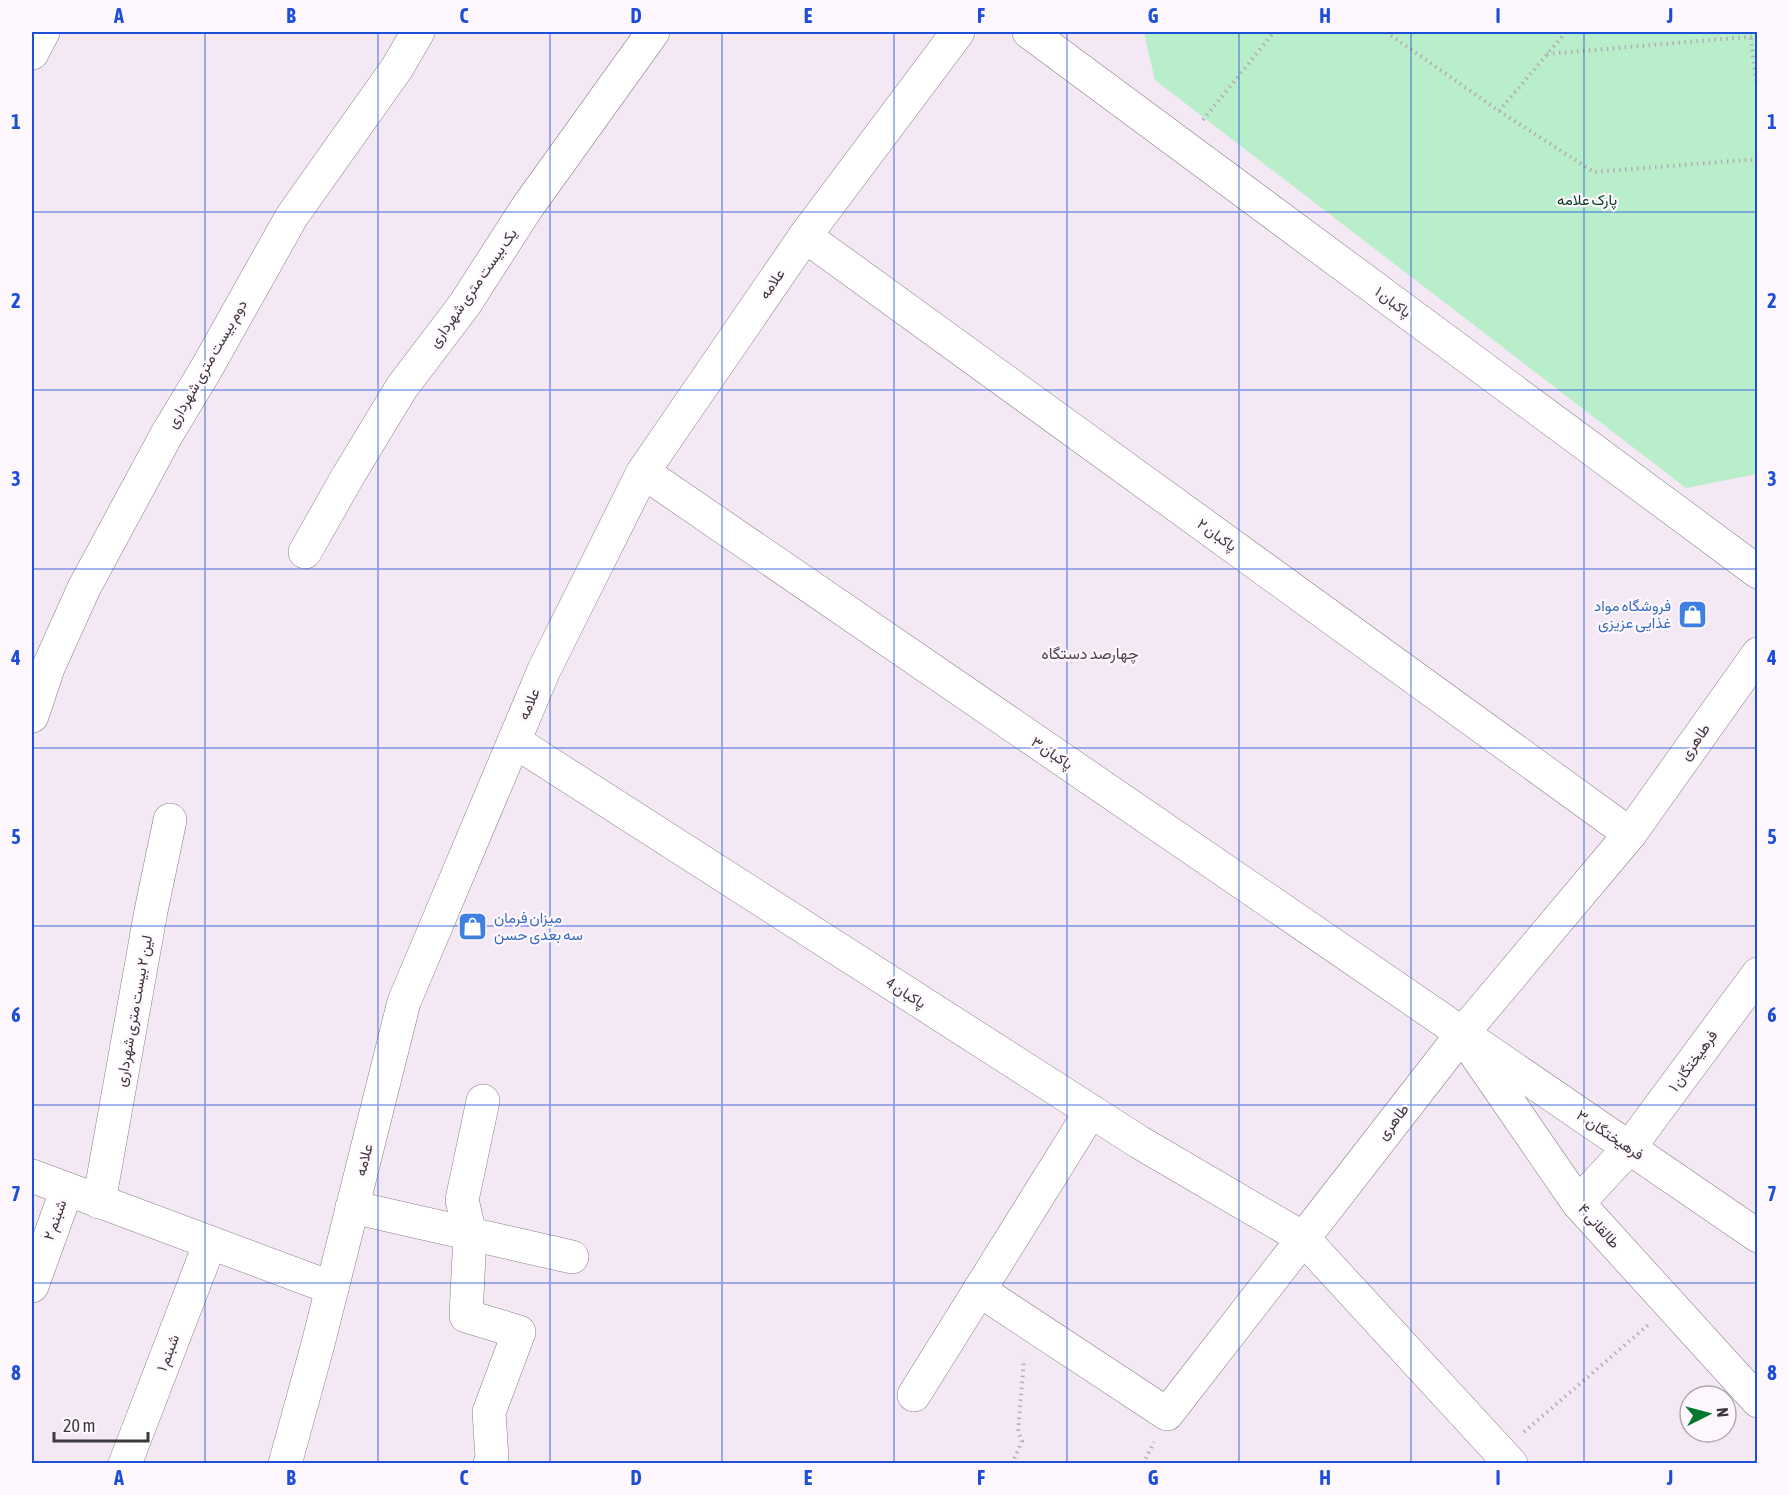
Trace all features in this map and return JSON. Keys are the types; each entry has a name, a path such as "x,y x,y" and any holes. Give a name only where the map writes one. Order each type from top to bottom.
{"street":[{"path":"32,53 43,32"},
{"name":"دوم بیست متری شهرداری","path":"32,716 48,668 84,588 167,434 292,216 397,68 418,32"},
{"name":"یک بیست متری شهرداری","path":"305,552 402,387 465,304 526,209 653,32"},
{"name":"علامه","path":"285,1464 404,1002 544,670 643,472 805,236 958,32"},
{"name":"پاکبان ۱","path":"1029,32 1758,572"},
{"name":"پاکبان ۲","path":"805,236 1630,834"},
{"name":"پاکبان ۳","path":"643,472 1462,1034"},
{"name":"طاهری","path":"979,1290 1167,1414 1462,1034 1630,834 1758,654"},
{"name":"پاکبان 4","path":"513,741 1149,1148 1303,1238 1506,1458"},
{"name":"لین ۲ بیست متری شهرداری","path":"99,1202 151,912 170,820"},
{"name":"فرهیختگان ۱","path":"1578,1203 1629,1148 1758,974"},
{"name":"فرهیختگان ۳","path":"1462,1034 1758,1236"},
{"name":"طالقانی ۴","path":"1462,1034 1578,1203 1758,1401"},
{"path":"483,1101 462,1200 470,1234 466,1316 519,1332 489,1412 492,1458 490,1464"},
{"path":"914,1395 1091,1111"},
{"path":"32,1176 332,1288"},
{"name":"شبنم ۲","path":"32,1286 67,1189"},
{"path":"352,1207 572,1257"},
{"name":"شبنم ۱","path":"125,1464 210,1243"}],"path":[{"path":"1182,146 1274,32"},
{"path":"1386,32 1498,111 1594,172 1758,159"},
{"path":"1498,111 1566,32"},
{"path":"1547,54 1750,34 1758,36"},
{"path":"1750,34 1758,94"},
{"path":"1506,1458 1671,1305"},
{"path":"1012,1464 1022,1441 1018,1432 1027,1322"}],"green space":[{"name":"پارک علامه","path":"1144,32 1757,32 1757,474 1686,488 1155,80"}],"place":[{"name":"فروشگاه مواد غذایی عزیزی","path":"1692,615"},
{"name":"میزان فرمان سه بعدی حسن","path":"473,927"}],"district":[{"name":"چهارصد دستگاه","path":"1090,653"}]}
